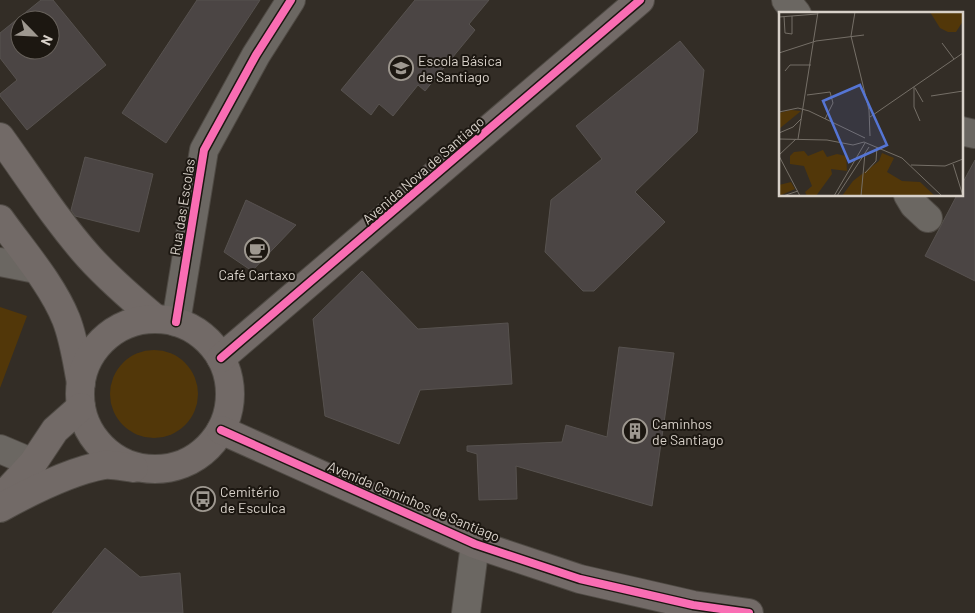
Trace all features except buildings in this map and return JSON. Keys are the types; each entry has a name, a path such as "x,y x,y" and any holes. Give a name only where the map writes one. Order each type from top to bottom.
{"street":[{"name":"Rua das Escolas","path":"166,320 204,150 256,55 291,0"},
{"name":"Avenida Nova de Santiago","path":"221,358 640,0"},
{"path":"786,0 795,12"},
{"path":"962,131 975,134"},
{"path":"0,137 70,234 107,276 166,320 194,330 210,342 221,358 228,376 230,394 228,413 221,430 207,449 188,462 165,469 105,465 74,474 44,486 0,508"},
{"path":"909,196 914,205 928,218"},
{"path":"0,219 53,293 66,319 74,346 88,429 102,447 120,461 141,468"},
{"path":"0,262 36,269"},
{"path":"0,499 33,463 81,396 87,364 98,345 115,331 135,322 166,320"},
{"name":"Avenida Caminhos de Santiago","path":"221,430 475,544 580,580 693,605 749,613"},
{"path":"0,449 33,463"},
{"path":"466,613 475,544"}],"shaded area":[{"path":"0,307 27,316 0,388"},
{"path":"154,350 171,354 185,363 194,377 198,394 194,411 185,425 171,434 154,438 137,434 123,425 114,411 110,394 114,377 123,363 137,354"}],"cycle path":[{"path":"176,322 204,150 256,55 291,0"},
{"path":"221,358 640,0"},
{"path":"221,430 475,544 580,579 693,605 749,613"}],"place":[{"name":"Escola Básica de Santiago","path":"401,68"},
{"name":"Café Cartaxo","path":"257,250"},
{"name":"Caminhos de Santiago","path":"635,431"},
{"name":"Cemitério de Esculca","path":"203,499"}]}
